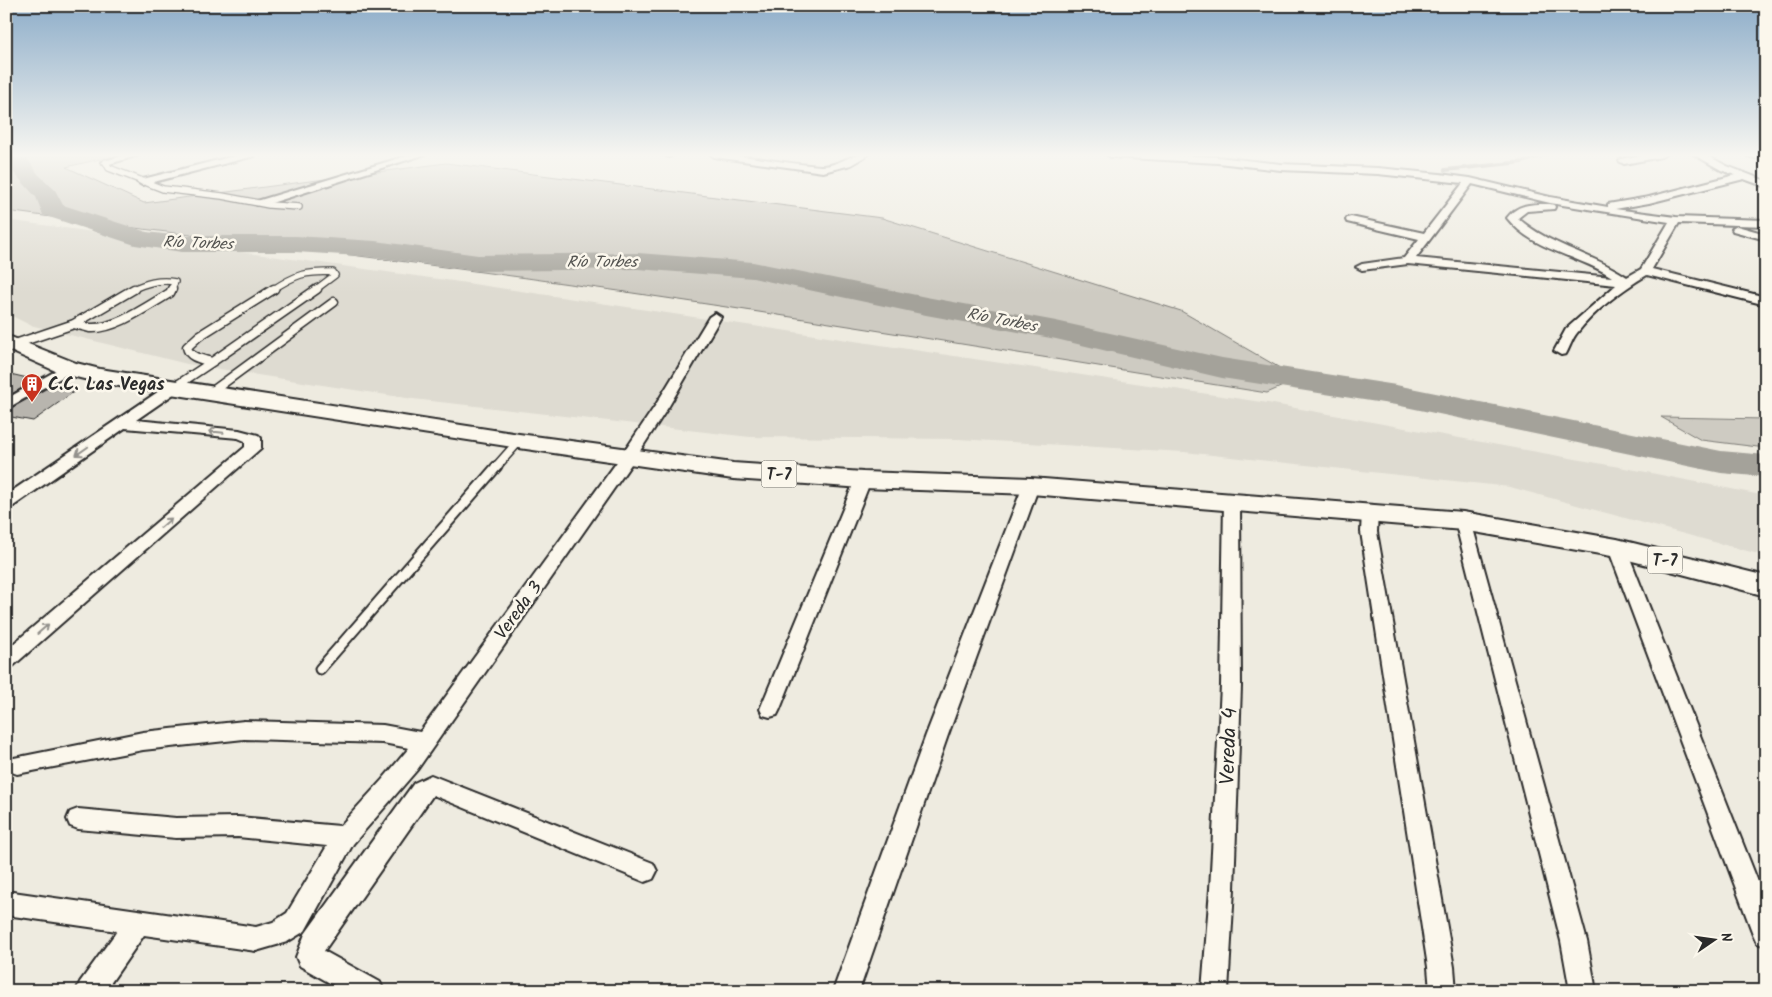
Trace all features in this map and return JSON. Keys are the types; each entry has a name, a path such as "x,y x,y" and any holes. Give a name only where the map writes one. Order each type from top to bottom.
{"main road":[{"name":"T-7","path":"11,342 39,357 68,368 100,376 628,457 733,471 863,480 1031,486 1463,521 1617,548 1766,586"}],"street":[{"path":"262,203 270,201"},
{"path":"1408,261 1454,201"},
{"path":"1559,201 1593,208 1676,220 1766,223"},
{"path":"1627,282 1614,272 1558,248 1527,231 1512,218 1515,212 1524,207 1593,208 1645,201"},
{"path":"1352,220 1425,237"},
{"path":"1561,351 1571,332 1627,282 1645,271 1676,220"},
{"path":"1716,222 1766,237"},
{"path":"1362,266 1408,261 1627,282"},
{"path":"1645,271 1766,301"},
{"name":"Vereda 3","path":"6,903 256,939 278,933 296,922 345,837 390,788 409,764 628,457 662,406 715,317"},
{"path":"6,405 68,368"},
{"path":"6,504 121,422 173,388"},
{"path":"6,661 253,448 253,438 240,434 121,422"},
{"path":"770,709 863,480"},
{"path":"846,991 937,735 1031,486"},
{"name":"Vereda 4","path":"1215,991 1222,889 1231,686 1232,501"},
{"path":"1370,512 1369,532 1441,967 1443,991"},
{"path":"1463,521 1574,941 1582,991"},
{"path":"1617,548 1766,934"},
{"path":"18,765 144,741 244,730 383,734 424,742"},
{"path":"371,991 309,957 314,943 422,790 431,784 645,871"},
{"path":"78,819 176,828 238,827 345,837"},
{"path":"90,991 139,921"}],"lane":[{"path":"248,201 299,207"},
{"path":"173,388 212,362 290,308 335,275 333,272 319,271 292,277 199,336 187,347 188,352 194,357 212,362"},
{"path":"11,342 74,324 138,287 164,280 175,282 170,293 120,320 90,328 74,324"},
{"path":"209,393 334,302"},
{"path":"320,669 519,441"}],"shaded area":[{"path":"6,201 139,201 144,203 163,201 743,201 882,218 1181,311 1299,379 1267,393 620,291 6,211"},
{"path":"6,220 460,282 1268,403 1641,471 1766,496 1766,556 1510,487 1184,452 958,439 750,437 413,399 187,364 30,325 6,313"},
{"path":"1661,417 1766,419 1766,448 1701,440"}],"building":[{"path":"6,373 36,380 6,397"},
{"path":"53,385 75,391 33,421 6,416 6,411"}],"waterway":[{"name":"Río Torbes","path":"49,201 52,210 144,239 182,244 296,244 375,249 478,263 638,261 753,270 926,306 1056,330 1222,368 1396,395 1721,462 1766,466"}],"place":[{"name":"C.C. Las Vegas","path":"32,403"}]}
